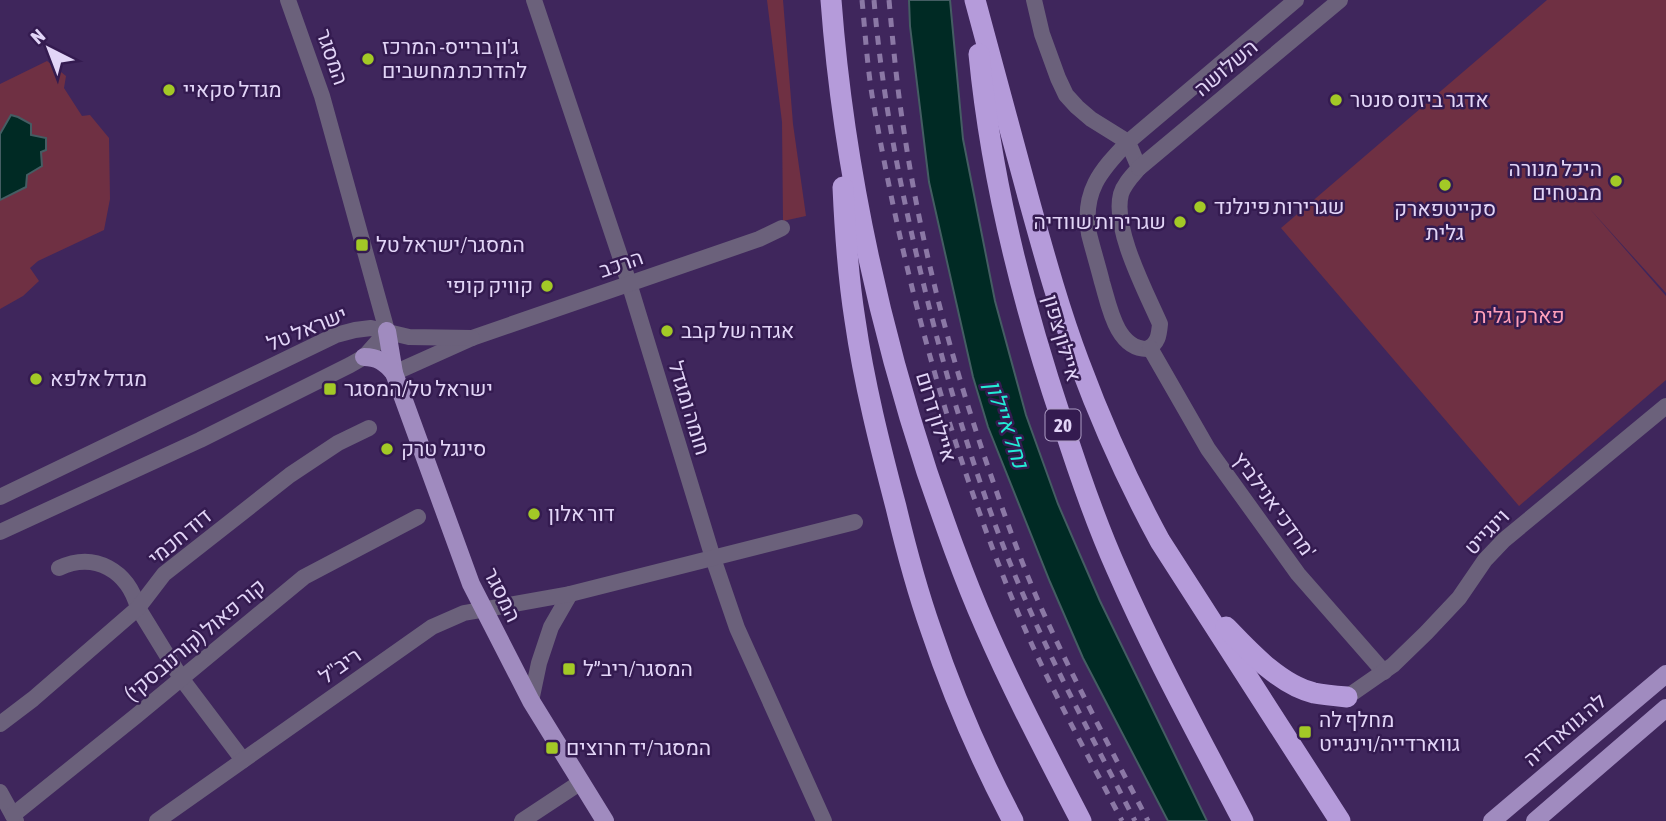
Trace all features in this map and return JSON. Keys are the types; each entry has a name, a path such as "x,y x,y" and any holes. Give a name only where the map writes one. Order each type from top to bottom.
{"highway":[{"name":"איילון דרום","path":"831,0 842,109 861,220 886,331 914,430 951,540 984,624 1082,821"},
{"path":"975,0 1042,248 1078,361 1117,456 1160,541 1340,821"},
{"name":"איילון צפון","path":"975,0 983,93 1000,191 1027,306 1065,431 1116,568 1243,821"},
{"path":"834,24 847,252 854,319 866,382 908,556 930,628 963,716 1013,821"},
{"path":"1192,592 1254,657 1277,674 1312,693 1347,697"}],"main road":[{"name":"המסגר","path":"387,331 394,373 465,570 531,701 605,821"},
{"path":"364,357 382,361 394,373"},
{"name":"לה גווארדיה","path":"1492,821 1666,674"},
{"path":"1535,821 1666,708"}],"street":[{"name":"המסגר","path":"288,0 321,96 387,331"},
{"name":"חומה ומגדל","path":"534,0 629,283 712,558 737,628 824,821"},
{"path":"1034,0 1042,34 1066,95 1091,119 1128,142 1139,167 1121,194 1119,211 1127,246 1160,324 1159,336 1150,348 1140,349 1124,337 1111,313 1087,222 1090,196 1099,174 1128,142"},
{"name":"השלושה","path":"1128,142 1296,0"},
{"name":"השלושה","path":"1139,167 1340,0"},
{"name":"הרכב","path":"394,373 472,338 759,239 782,228"},
{"name":"ישראל טל","path":"0,497 336,335 371,328 387,331"},
{"name":"הרכב","path":"387,331 409,337 472,338"},
{"name":"ישראל טל","path":"0,532 200,440 364,357 387,331"},
{"name":"מרדכי אנילביץ'","path":"1150,348 1215,460 1298,574 1384,672"},
{"name":"וינגייט","path":"1347,697 1384,672 1426,634 1459,598 1485,560 1504,540 1666,406"},
{"name":"דוד חכמי","path":"0,724 138,608 164,574 290,475 338,443 369,428"},
{"name":"קור פאול (קורנובסקי)","path":"15,818 304,576 418,517"},
{"name":"ריב\"ל","path":"157,821 432,626 483,608 570,594 855,522"},
{"path":"59,568 71,562 107,565 117,572 135,597 138,608 181,678 243,760"},
{"path":"531,701 548,634 570,594"},
{"path":"522,821 581,782"},
{"path":"0,792 15,818"}],"green space":[{"path":"767,0 783,0 793,124 806,216 783,221 782,122"},
{"name":"פארק גלית","path":"1547,0 1666,0 1666,293 1589,208 1666,296 1666,380 1519,506 1281,228"},
{"path":"47,61 66,76 64,88 82,116 90,115 109,138 110,199 104,230 38,261 30,268 39,281 23,296 0,309 0,84"}],"water":[{"name":"נחל איילון","path":"909,0 950,0 963,139 995,301 1026,415 1058,504 1100,601 1207,821 1168,821 1083,658 988,427 973,377 929,182"},
{"path":"11,115 31,124 31,135 46,138 46,150 41,152 42,166 27,175 26,187 0,200 0,134"}],"railway":[{"path":"862,0 870,83 884,161 913,291 948,419 1016,608 1053,689 1122,821"},
{"path":"874,0 893,144 934,327 969,450 997,530 1029,608 1135,821"},
{"path":"889,0 895,66 911,177 941,313 967,402 1006,518 1039,603 1078,686 1148,821"}],"place":[{"name":"ג'ון ברייס- המרכז להדרכת מחשבים","path":"368,59"},
{"name":"מגדל סקאיי","path":"169,90"},
{"name":"אדגר ביזנס סנטר","path":"1336,100"},
{"name":"היכל מנורה מבטחים","path":"1616,181"},
{"name":"סקייטפארק גלית","path":"1445,185"},
{"name":"שגרירות פינלנד","path":"1200,207"},
{"name":"שגרירות שוודיה","path":"1180,222"},
{"name":"המסגר/ישראל טל","path":"362,245"},
{"name":"קוויק קופי","path":"547,286"},
{"name":"אגדה של קבב","path":"667,331"},
{"name":"מגדל אלפא","path":"36,379"},
{"name":"ישראל טל/המסגר","path":"330,389"},
{"name":"סינגל טרק","path":"387,449"},
{"name":"דור אלון","path":"534,514"},
{"name":"המסגר/ריב״ל","path":"569,669"},
{"name":"מחלף לה גווארדייה/וינגייט","path":"1305,732"},
{"name":"המסגר/יד חרוצים","path":"552,748"}]}
